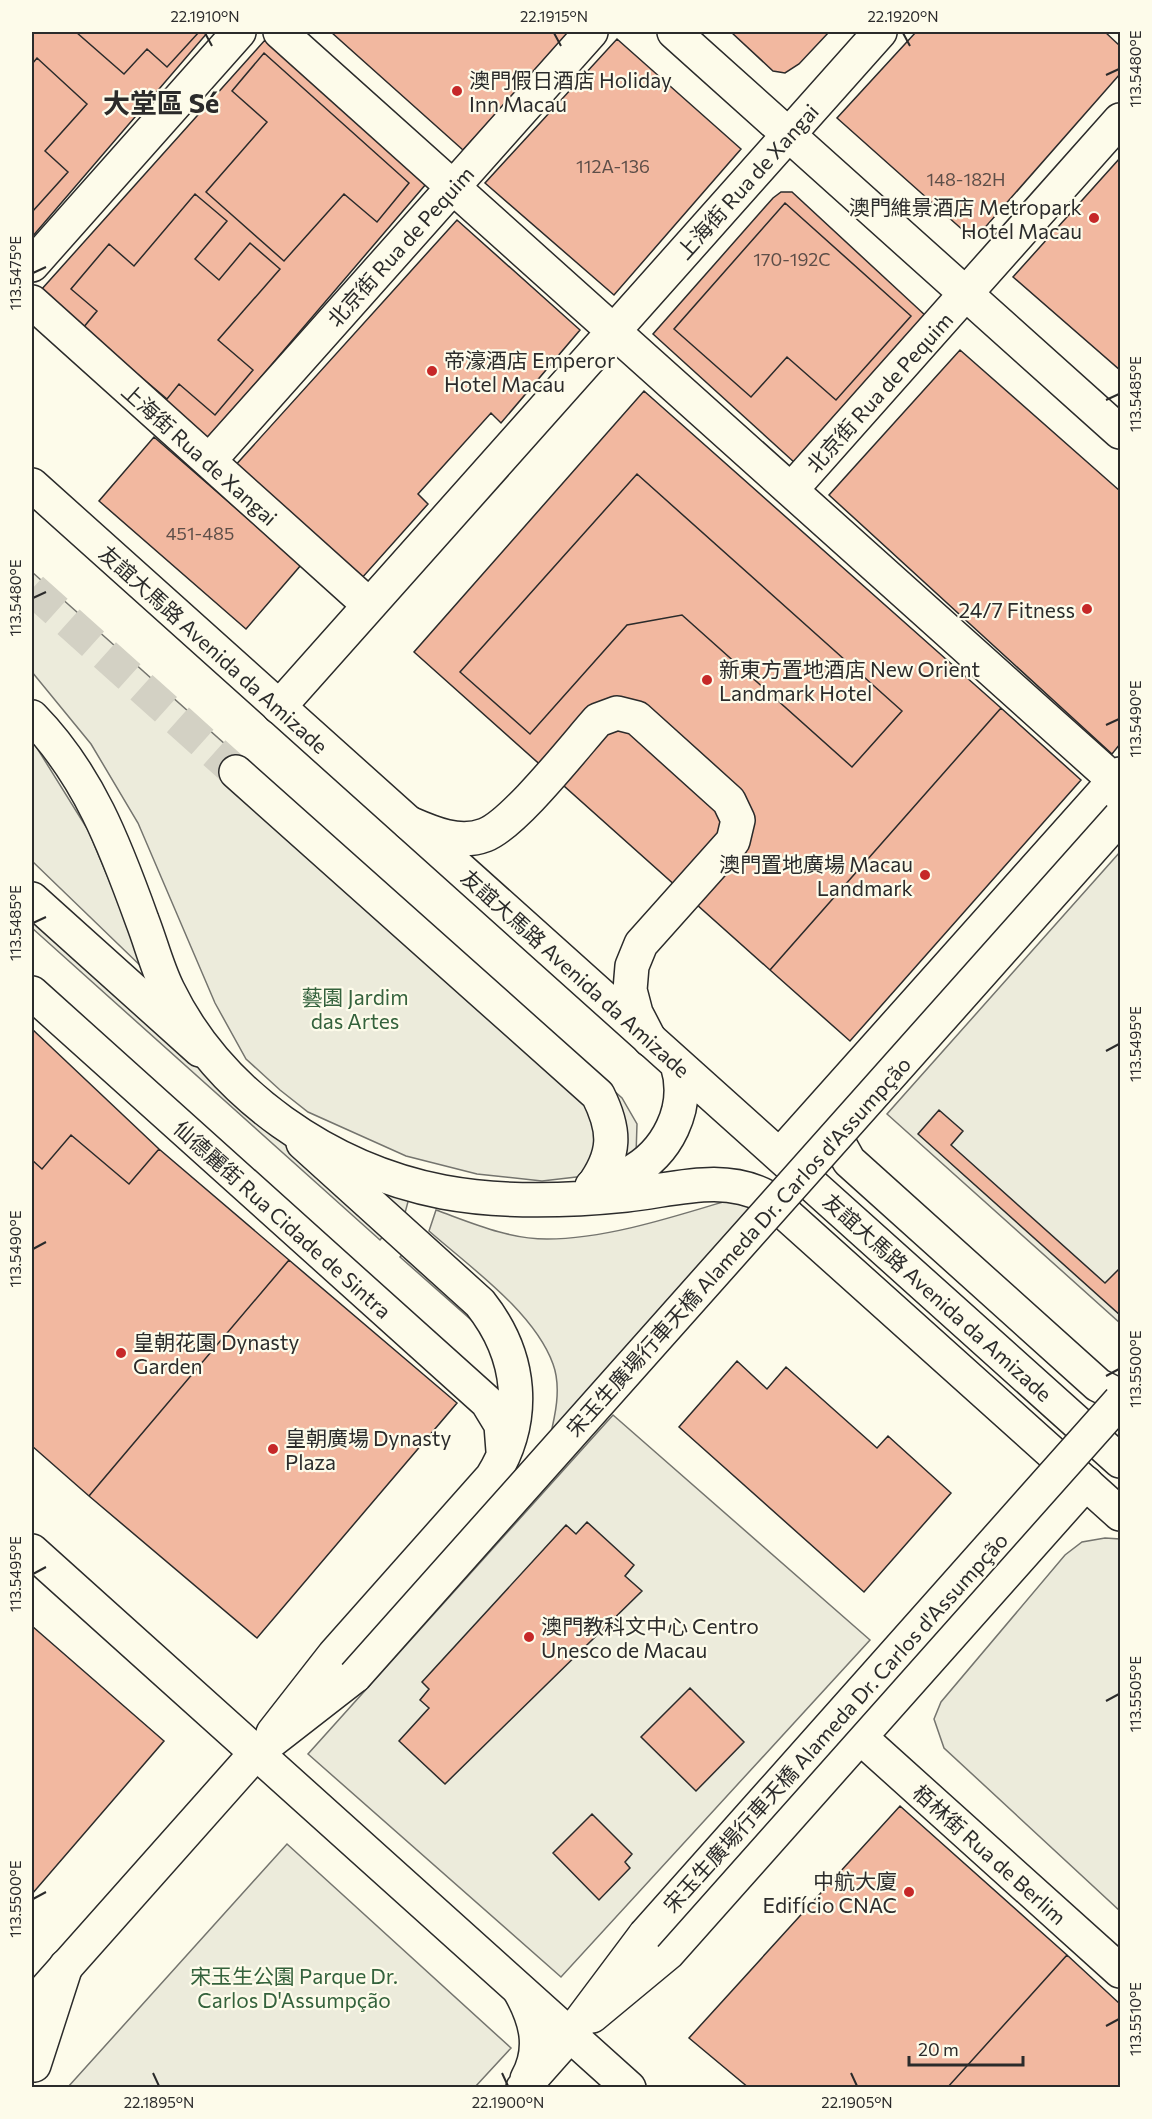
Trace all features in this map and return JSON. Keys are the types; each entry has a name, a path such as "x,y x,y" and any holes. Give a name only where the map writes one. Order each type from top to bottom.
{"street":[{"path":"32,265 239,32"},
{"path":"280,32 791,490 1117,777 780,1155"},
{"name":"北京街 Rua de Pequim","path":"209,461 591,32"},
{"name":"北京街 Rua de Pequim","path":"674,32 966,293 1119,426"},
{"name":"上海街 Rua de Xangai","path":"279,707 880,32"},
{"name":"北京街 Rua de Pequim","path":"791,490 1120,120"},
{"name":"上海街 Rua de Xangai","path":"32,302 369,605"},
{"name":"友誼大馬路 Avenida da Amizade","path":"32,485 650,1040 1118,1453"},
{"path":"409,823 435,834 460,839 484,835 506,823 598,720 617,713 637,718 721,794 735,810 738,820 733,841 641,944 632,966 630,990 636,1013 650,1040"},
{"path":"32,717 62,751 97,807 112,837 167,989 200,1040 241,1088"},
{"path":"236,772 598,1095 608,1115 612,1134 610,1153 603,1171 592,1187"},
{"name":"宋玉生廣場行車天橋 Alameda Dr. Carlos d'Assumpção","path":"256,1753 355,1676 1120,817"},
{"path":"32,899 472,1294 494,1321 510,1353 517,1399 512,1434 498,1467 485,1486 334,1655 256,1753 32,2005"},
{"name":"仙德麗街 Rua Cidade de Sintra","path":"32,993 487,1402 497,1416 503,1434 503,1452 498,1467"},
{"path":"266,1110 320,1147 380,1174 444,1192 509,1198 575,1193 632,1172 662,1147 671,1133 680,1103 681,1088 677,1064"},
{"path":"846,1081 836,1097 832,1117 838,1145 849,1161 1098,1385 1120,1396"},
{"name":"友誼大馬路 Avenida da Amizade","path":"509,1198 586,1198 725,1183 754,1190 781,1209 1120,1514"},
{"name":"宋玉生廣場行車天橋 Alameda Dr. Carlos d'Assumpção","path":"570,2035 645,1935 1120,1401"},
{"path":"522,2088 570,2035 668,1953 1086,1483"},
{"path":"32,1551 629,2088"},
{"name":"栢林街 Rua de Berlim","path":"860,1737 1120,1971"},
{"path":"34,2064 66,1966"},
{"path":"520,1991 533,2014 538,2041 533,2068 522,2088"}],"green space":[{"name":"藝園 Jardim das Artes","path":"32,572 622,1098 637,1124 636,1155 585,1176 542,1181 477,1174 406,1156 308,1112 246,1059 215,1003 138,823 91,744 32,672"},
{"path":"32,740 88,830 148,973 32,861"},
{"path":"1120,852 1120,1323 887,1114"},
{"path":"32,913 389,1229 380,1240 32,928"},
{"path":"363,1177 409,1198 405,1213"},
{"path":"736,1198 763,1213 547,1450 557,1396 553,1364 544,1345 516,1309 481,1275 429,1231 436,1210 504,1233 547,1239 619,1231"},
{"path":"409,1247 482,1315 476,1324 400,1257"},
{"path":"613,1415 870,1640 561,1977 308,1754"},
{"path":"1105,1538 1120,1539 1120,1911 944,1748 934,1719 941,1702 1065,1555 1082,1542"},
{"name":"宋玉生公園 Parque Dr. Carlos D'Assumpção","path":"287,1844 511,2048 475,2087 68,2087"}],"building":[{"path":"32,32 208,32 32,237"},
{"path":"76,32 199,32 167,67 147,49 124,74"},
{"name":"澳門假日酒店 Holiday Inn Macau","path":"331,32 571,32 463,150"},
{"path":"731,32 829,32 799,64 785,73 773,71"},
{"path":"916,32 1105,32 1120,46 1120,74 974,240 837,118"},
{"path":"617,39 741,149 614,295 485,183"},
{"path":"265,40 426,184 207,440 41,290"},
{"path":"264,53 409,183 377,222 344,194 284,261 206,192 267,122 232,91"},
{"path":"37,58 87,104 45,151 68,172 32,212 32,64"},
{"name":"澳門維景酒店 Metropark Hotel Macau","path":"1120,158 1120,370 1013,277"},
{"path":"781,192 792,192 926,316 795,463 653,334 773,198"},
{"path":"195,194 227,221 195,259 219,280 250,243 280,269 218,340 253,370 215,415 179,384 167,399 83,328 97,311 71,289 109,244 134,266"},
{"path":"785,203 911,316 836,400 787,357 751,397 674,329"},
{"name":"帝濠酒店 Emperor Hotel Macau","path":"457,220 580,330 501,423 491,413 418,494 428,504 361,579 233,468"},
{"path":"960,350 1120,491 1120,744 1112,754 829,495"},
{"name":"新東方置地酒店 New Orient Landmark Hotel","path":"644,391 1001,708 770,970 414,652"},
{"path":"154,437 301,565 246,629 99,501"},
{"name":"新東方置地酒店 New Orient Landmark Hotel","path":"637,474 902,711 852,767 682,615 627,625 530,734 460,672"},
{"name":"澳門置地廣場 Macau Landmark","path":"1001,708 1081,780 850,1041 770,970"},
{"path":"32,1029 159,1149 129,1184 71,1135 42,1169 32,1160"},
{"name":"皇朝花園 Dynasty Garden","path":"32,1029 159,1149 289,1260 89,1496 32,1446"},
{"path":"939,1110 963,1131 951,1145 1105,1283 1118,1270 1120,1272 1120,1315 918,1134"},
{"name":"皇朝廣場 Dynasty Plaza","path":"289,1260 457,1403 257,1638 89,1496"},
{"path":"737,1361 767,1389 786,1367 877,1448 888,1436 951,1493 864,1592 679,1427"},
{"name":"澳門教科文中心 Centro Unesco de Macau","path":"587,1522 634,1565 625,1576 642,1591 445,1784 399,1741 429,1708 420,1700 429,1689 422,1682 566,1525 576,1534"},
{"path":"32,1626 164,1741 32,1894"},
{"path":"690,1688 744,1742 696,1791 641,1737"},
{"name":"中航大廈 Edifício CNAC","path":"900,1806 1067,1955 947,2088 749,2088 689,2038"},
{"path":"592,1814 632,1854 625,1862 630,1868 599,1900 553,1853"},
{"path":"1067,1955 1120,2004 1120,2088 947,2088"}],"tunnel":[{"path":"32,589 236,772"}],"place":[{"name":"澳門假日酒店 Holiday Inn Macau","path":"457,91"},
{"name":"澳門維景酒店 Metropark Hotel Macau","path":"1094,218"},
{"name":"帝濠酒店 Emperor Hotel Macau","path":"432,371"},
{"name":"24/7 Fitness","path":"1087,609"},
{"name":"新東方置地酒店 New Orient Landmark Hotel","path":"707,680"},
{"name":"澳門置地廣場 Macau Landmark","path":"925,875"},
{"name":"皇朝花園 Dynasty Garden","path":"121,1353"},
{"name":"皇朝廣場 Dynasty Plaza","path":"273,1449"},
{"name":"澳門教科文中心 Centro Unesco de Macau","path":"529,1637"},
{"name":"中航大廈 Edifício CNAC","path":"909,1892"}],"district":[{"name":"大堂區 Sé","path":"161,102"}]}
